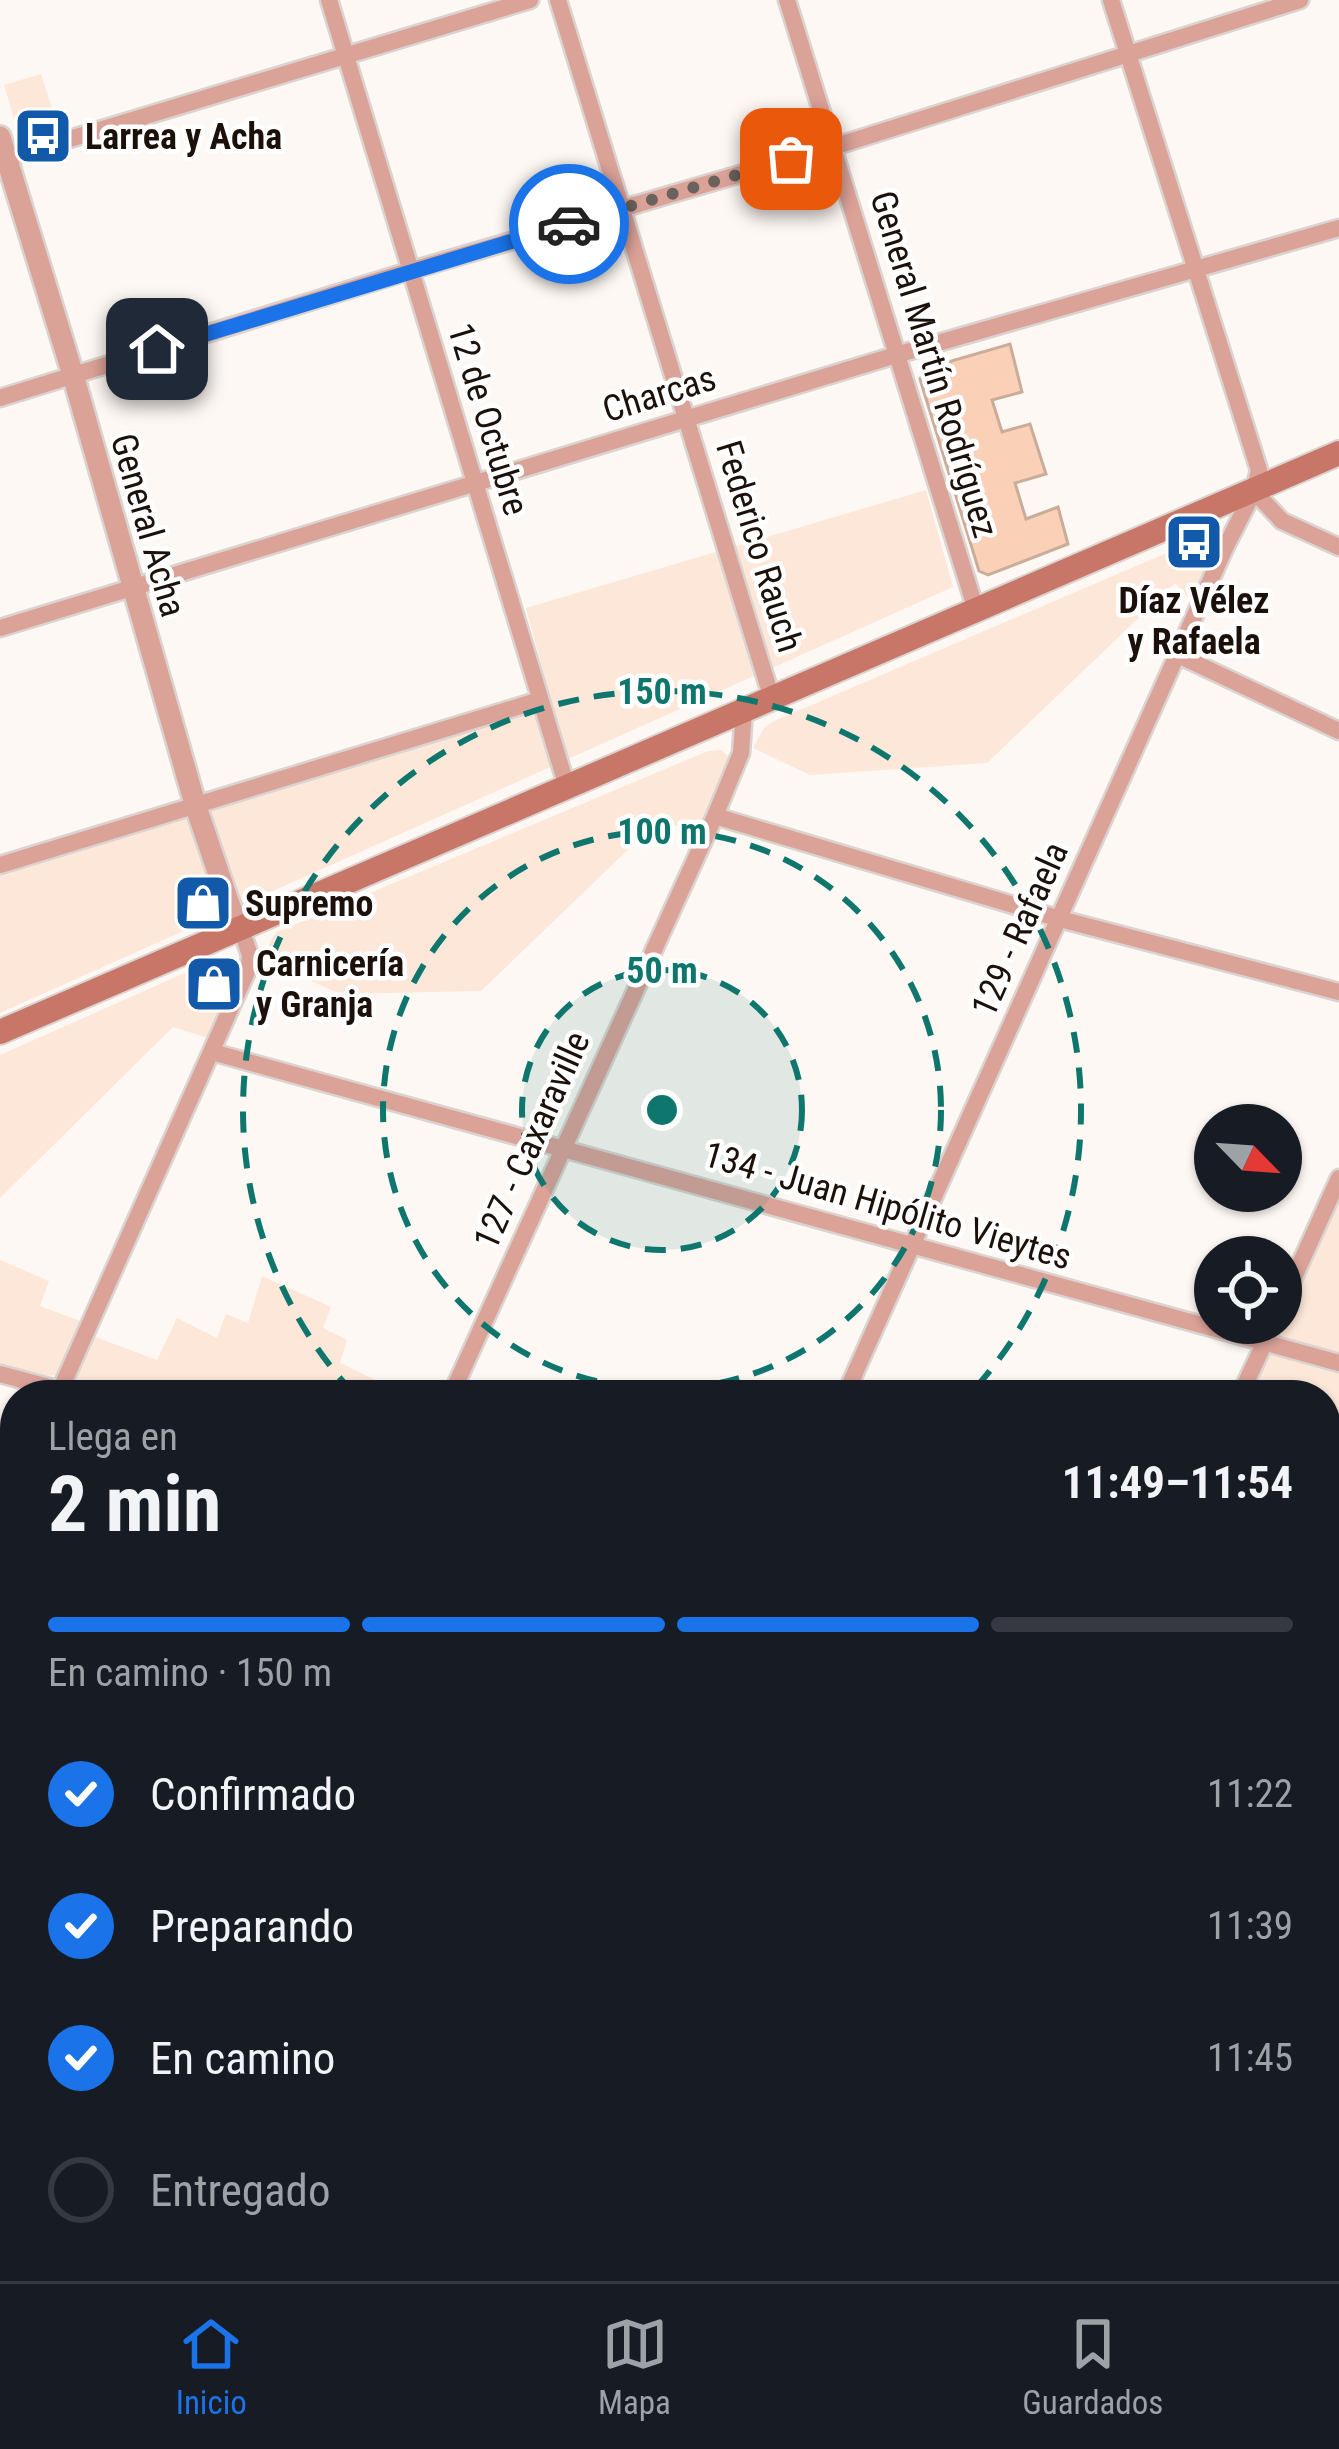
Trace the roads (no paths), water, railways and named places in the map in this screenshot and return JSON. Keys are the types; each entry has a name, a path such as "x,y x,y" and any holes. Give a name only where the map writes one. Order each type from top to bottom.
{"main road":[{"path":"0,1032 1339,453"}],"street":[{"name":"12 de Octubre","path":"329,0 567,787"},
{"path":"2,152 346,57 530,0"},
{"name":"Federico Rauch","path":"558,0 772,699"},
{"name":"General Martín Rodríguez","path":"787,0 976,610"},
{"path":"1111,0 1258,470 1253,491 1282,521 1339,548"},
{"path":"0,398 409,271 833,147 1300,0"},
{"name":"General Acha","path":"2,152 73,375 195,804 241,929"},
{"name":"Charcas","path":"0,628 896,356 1339,228"},
{"name":"129 - Rafaela","path":"852,1380 1253,491"},
{"path":"1178,655 1339,731"},
{"path":"0,865 540,700"},
{"name":"127 - Caxaraville","path":"458,1380 715,816 741,753 744,711"},
{"path":"715,816 1060,919 1339,992"},
{"path":"71,1380 249,967 241,929"},
{"name":"134 - Juan Hipólito Vieytes","path":"212,1052 1194,1324"},
{"path":"1302,1260 1339,1178"},
{"path":"1247,1380 1264,1344"},
{"name":"134 - Juan Hipólito Vieytes","path":"1268,1344 1339,1363"}],"place":[{"name":"Larrea y Acha","path":"43,136"},
{"name":"Díaz Vélez y Rafaela","path":"1194,542"},
{"name":"Supremo","path":"203,903"},
{"name":"Carnicería y Granja","path":"214,984"}]}
